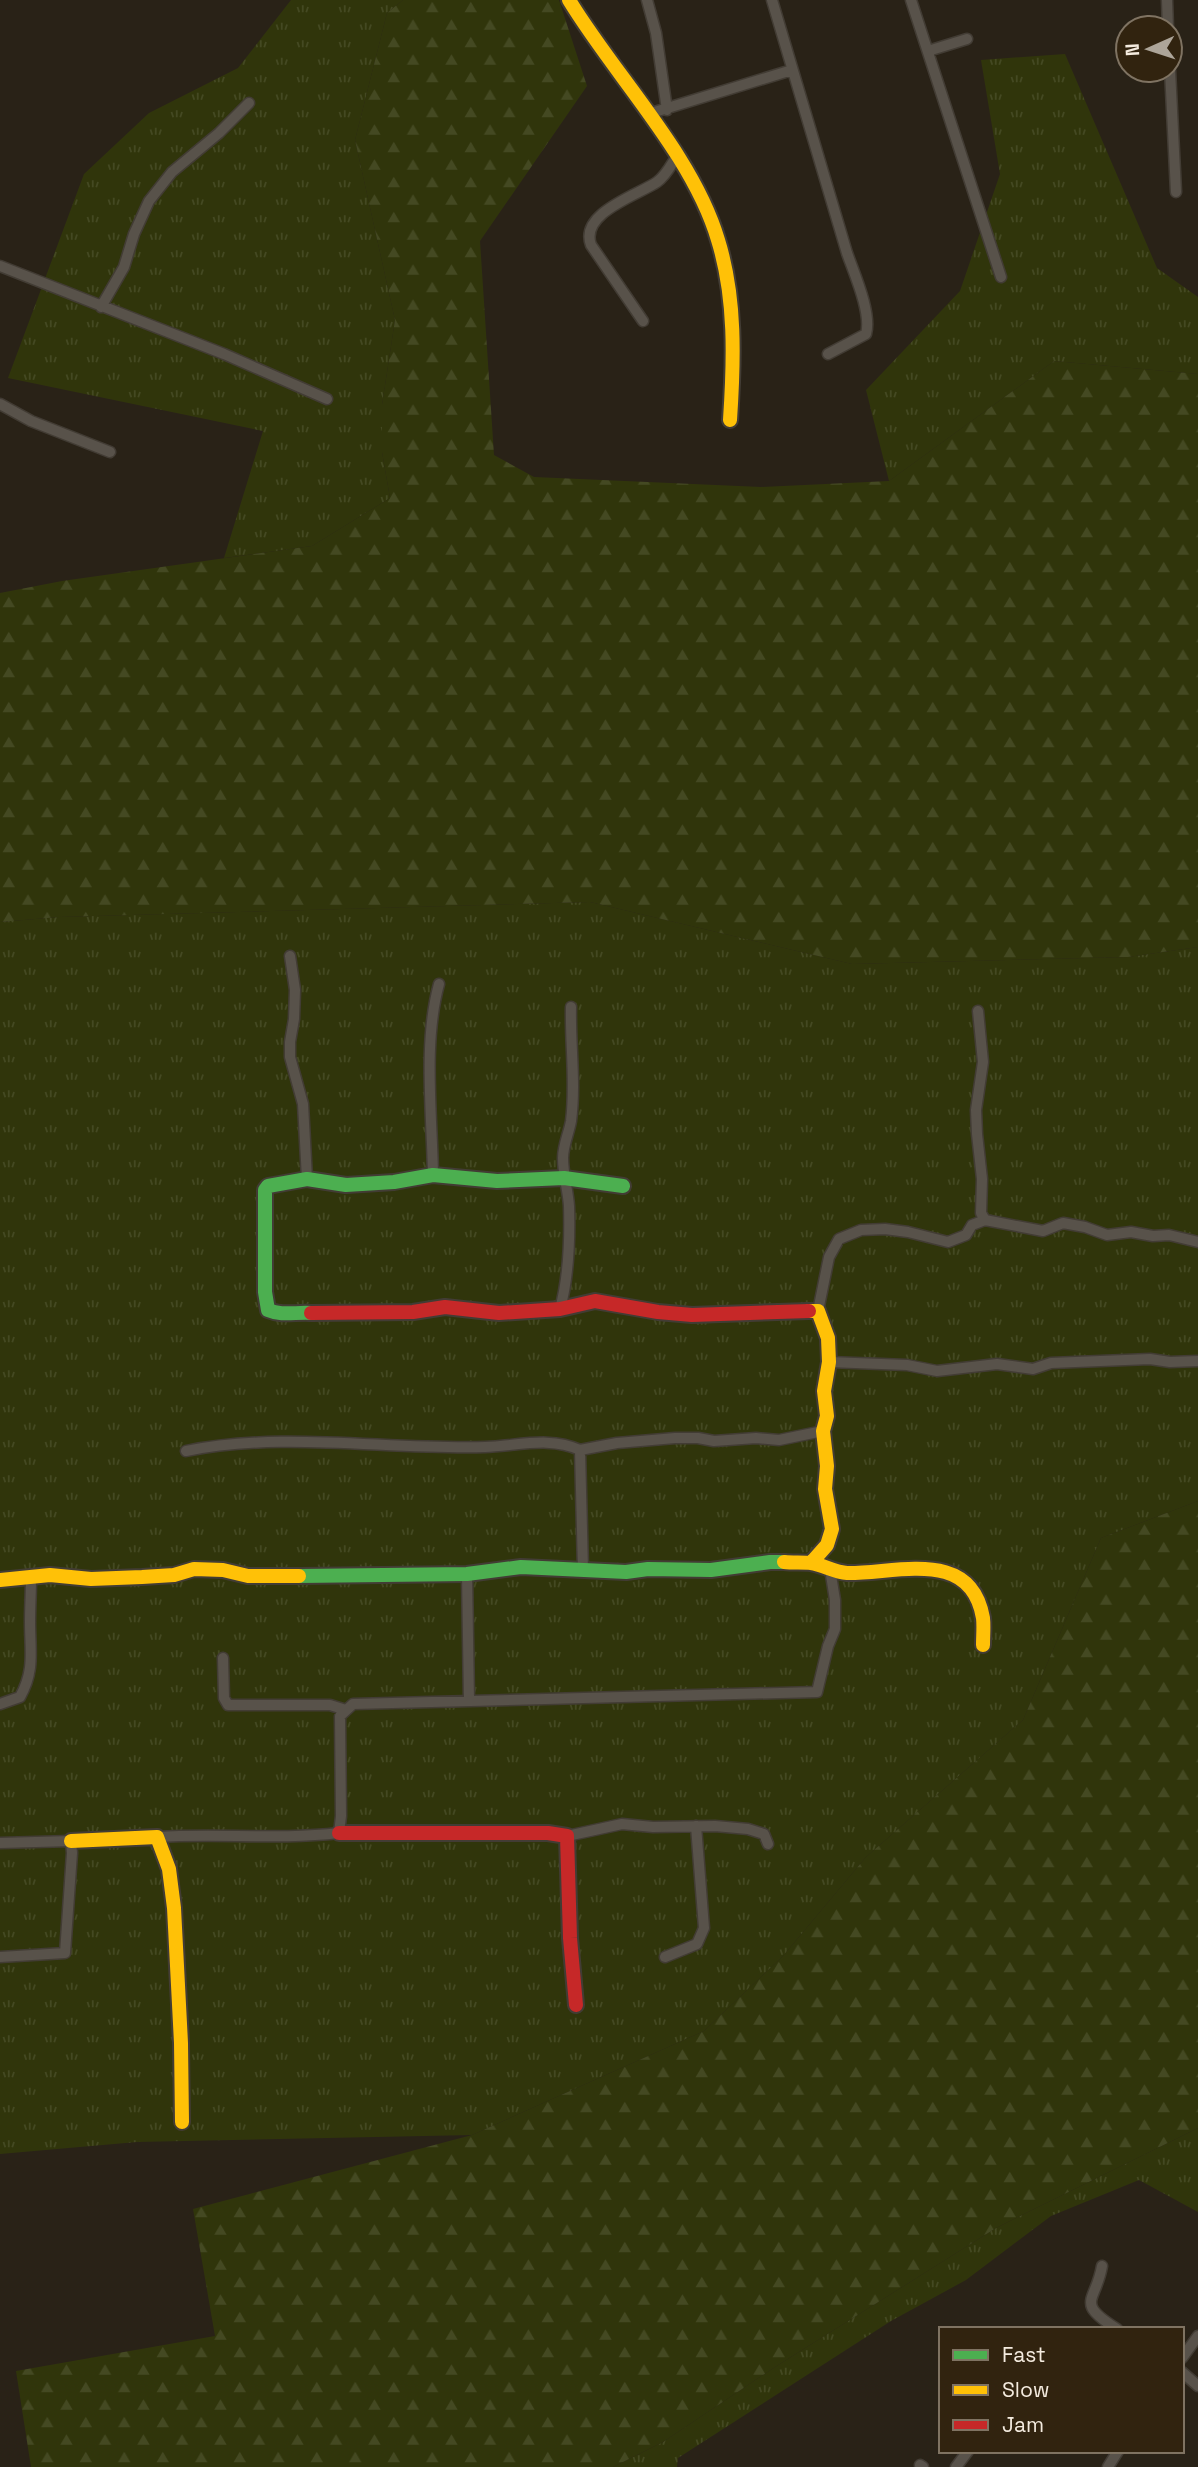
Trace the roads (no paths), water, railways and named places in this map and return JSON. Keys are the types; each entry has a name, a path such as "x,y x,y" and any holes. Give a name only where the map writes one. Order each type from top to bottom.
{"street":[{"path":"569,0 586,31 677,156 710,215 727,288 734,361 730,420"},
{"path":"647,0 656,33 667,110"},
{"path":"772,0 854,269 867,322 866,334 828,354"},
{"path":"911,0 1001,277"},
{"path":"928,51 967,39"},
{"path":"648,114 793,70"},
{"path":"1171,84 1176,192"},
{"path":"101,307 124,267 134,234 149,201 172,172 219,133 249,103"},
{"path":"643,321 591,245 590,234 592,226 605,211 659,181 677,156"},
{"path":"0,266 224,354 327,399"},
{"path":"0,404 31,421 110,452"},
{"path":"290,956 295,990 290,1057 303,1104 307,1179"},
{"path":"433,1175 431,1062 433,1006 439,984"},
{"path":"560,1309 565,1290 568,1248 569,1203 563,1153 571,1121 571,1007"},
{"path":"978,1010 982,1062 976,1110 982,1178 981,1213 985,1220"},
{"path":"623,1186 564,1178 497,1181 433,1175 394,1182 346,1185 307,1179 268,1186 265,1190 265,1292 268,1310 281,1315 293,1312 346,1314 412,1312 445,1307 499,1313 560,1309 595,1301 692,1315 818,1311"},
{"path":"811,1563 827,1545 831,1529 830,1508 825,1489 827,1466 823,1431 827,1416 824,1391 829,1362 828,1338 818,1311 830,1256 839,1239 861,1230 885,1229 948,1242 966,1235 972,1225 985,1220 1043,1231 1063,1223 1107,1235 1131,1232 1153,1236 1169,1235 1198,1242"},
{"path":"829,1362 907,1365 937,1371 998,1364 1033,1369 1051,1363 1198,1360"},
{"path":"186,1451 276,1442 485,1447 538,1442 580,1450 617,1443 675,1438 714,1441 756,1438 779,1440 823,1431"},
{"path":"580,1450 583,1570"},
{"path":"0,1580 50,1574 90,1579 142,1577 174,1575 194,1569 223,1570 248,1576 467,1574 521,1567 626,1572 648,1569 711,1570 770,1562 811,1563 845,1573 921,1567 941,1570 959,1577 975,1596 982,1618 984,1645"},
{"path":"339,1833 340,1716 353,1704 817,1692 835,1629 831,1569"},
{"path":"467,1574 469,1701"},
{"path":"0,1704 20,1697 29,1681 32,1660 31,1578"},
{"path":"223,1658 224,1698 229,1705 330,1705 346,1710"},
{"path":"0,1843 197,1835 289,1837 339,1833 548,1833 567,1836 622,1824 748,1829 764,1834 768,1844"},
{"path":"665,1957 697,1944 704,1928 696,1826"},
{"path":"567,1836 570,1938 576,2005"},
{"path":"157,1837 169,1869 174,1908 182,2122"},
{"path":"0,1957 65,1954 71,1890 71,1841"},
{"path":"1102,2266 1100,2279 1090,2297 1091,2304 1095,2313 1114,2327"},
{"path":"1184,2355 1198,2336"},
{"path":"1184,2374 1198,2386"}]}
